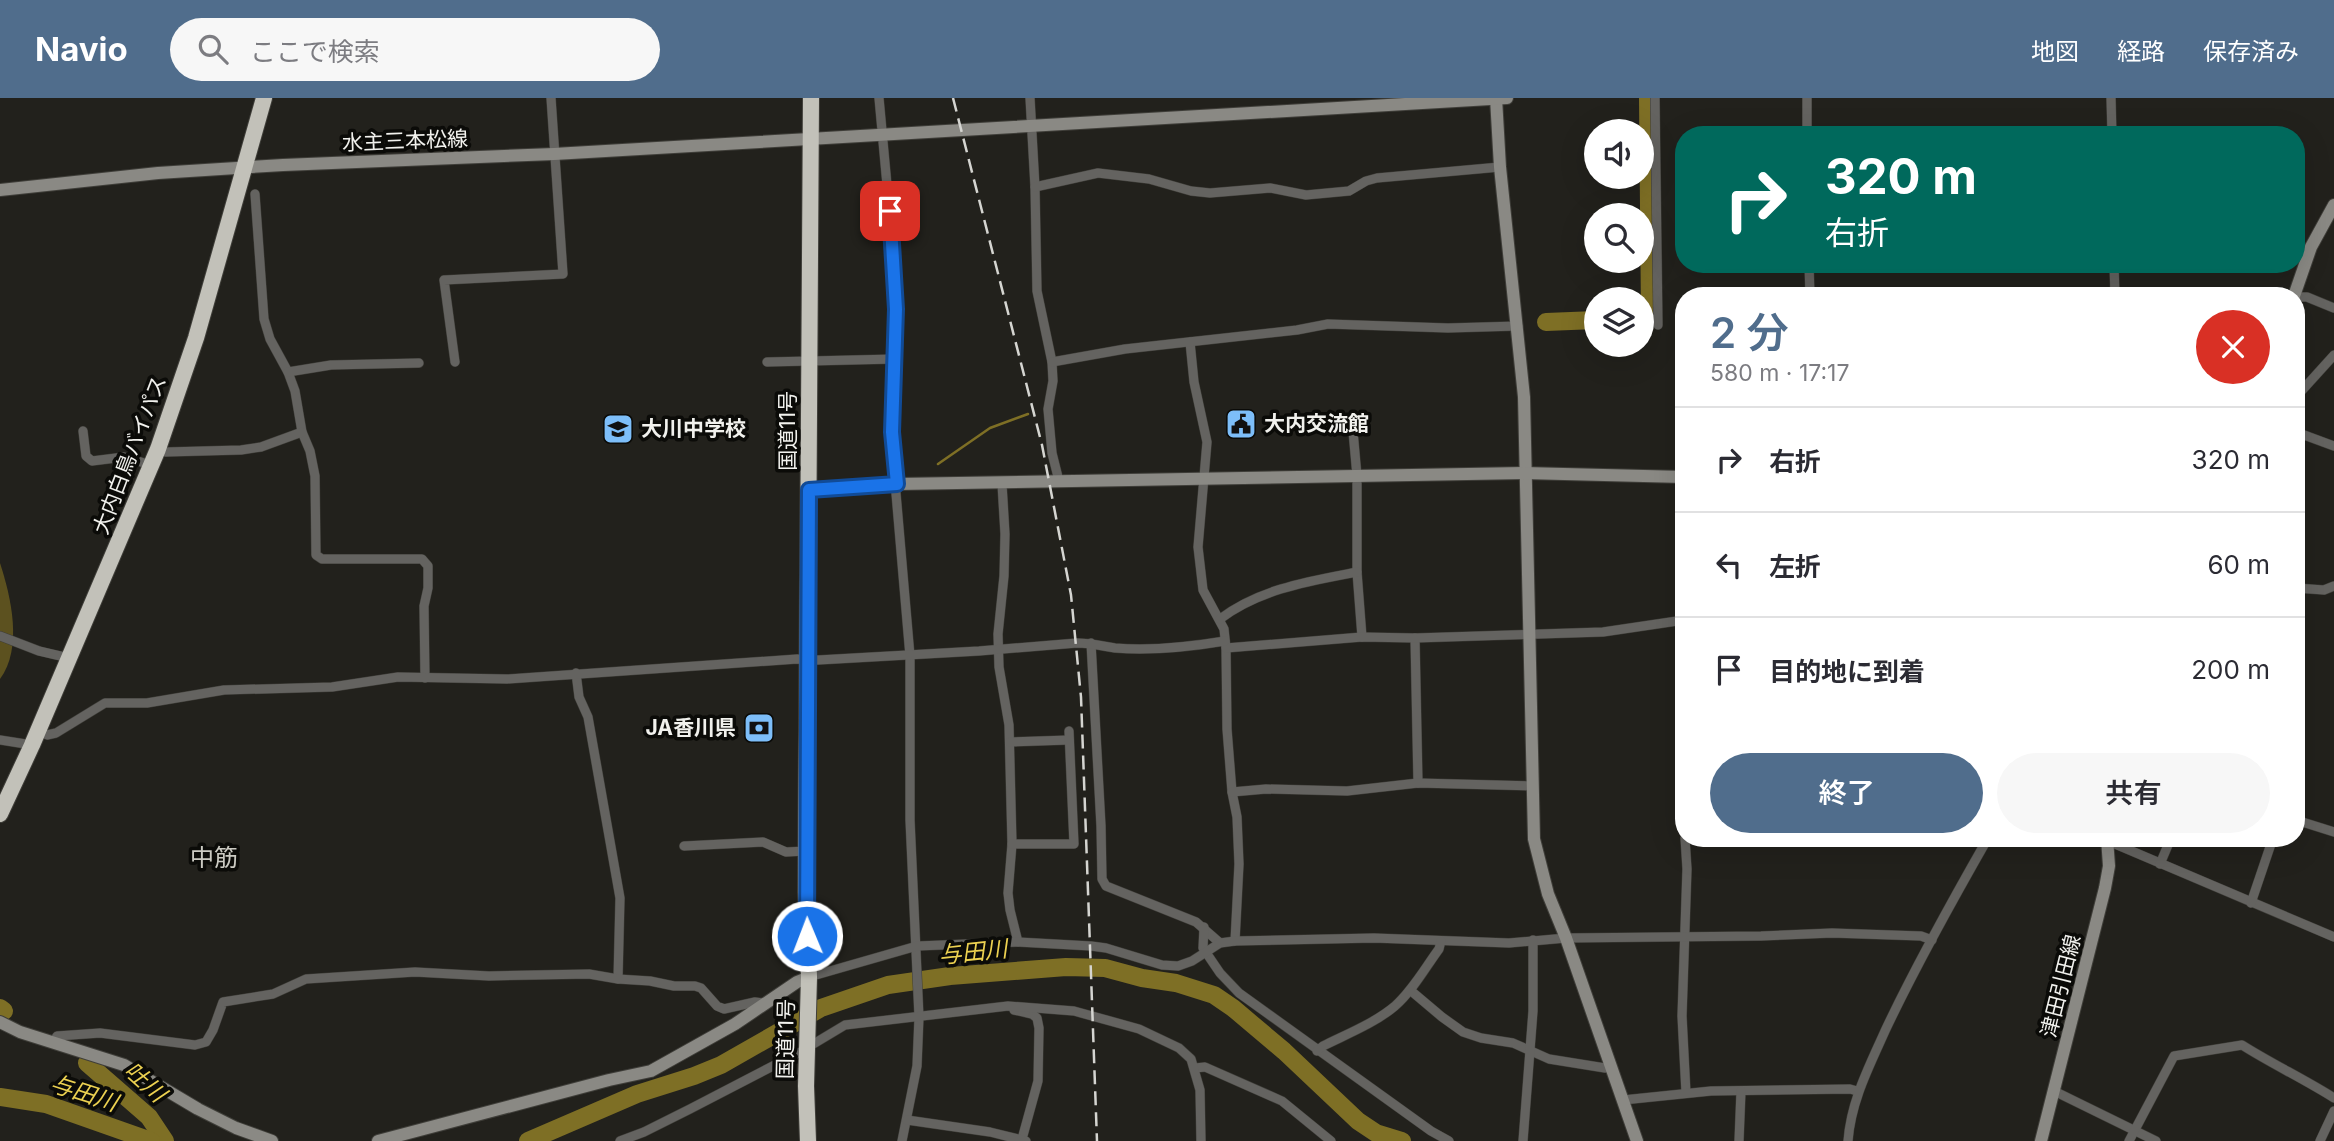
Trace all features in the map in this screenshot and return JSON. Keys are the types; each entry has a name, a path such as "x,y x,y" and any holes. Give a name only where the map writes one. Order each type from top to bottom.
{"highway":[{"name":"大内白鳥バイパス","path":"0,814 158,449 196,338 264,98"},
{"name":"国道11号","path":"808,1141 806,851 811,98"}],"street":[{"path":"454,362 444,280 563,274 551,98"},
{"path":"879,98 894,261 896,309 892,447 910,656 910,820 919,1014 917,1066 902,1141"},
{"path":"1030,98 1037,291 1052,362 1053,381 1048,409 1052,453 1059,481"},
{"path":"1496,98 1500,167 1524,397 1536,848 1548,894 1637,1141"},
{"name":"水主三本松線","path":"0,190 158,173 321,163 555,154 1507,98"},
{"path":"1655,98 1658,325"},
{"path":"1807,98 1807,126"},
{"path":"2111,98 2112,126"},
{"path":"1035,187 1098,173 1149,179 1191,191 1210,193 1270,188 1306,195 1349,191 1366,180 1377,178 1500,167"},
{"path":"255,194 264,319 270,339 295,391 302,432 310,451 315,476 316,555 322,559 422,559 428,566 428,588 424,606 425,678"},
{"path":"2305,265 2311,247 2334,205"},
{"path":"2305,297 2334,308"},
{"path":"1052,362 1125,349 1297,330 1328,324 1436,328 1518,326"},
{"path":"1190,342 1194,382 1207,442 1198,547 1203,590 1220,619 1226,645 1227,729 1232,792 1237,817 1239,864 1235,941"},
{"path":"2305,387 2334,355"},
{"path":"767,362 895,359"},
{"path":"288,372 331,365 419,363"},
{"path":"83,430 86,456 92,461 124,457 151,465"},
{"path":"1353,431 1357,476 1357,572 1362,636"},
{"path":"158,449 166,452 241,450 261,447 302,432"},
{"path":"2305,435 2334,446"},
{"path":"809,490 897,484 1524,473 1675,477"},
{"path":"1002,484 1005,534 998,649 1010,742 1012,844 1008,893 1018,942"},
{"path":"1220,619 1232,610 1293,584 1357,572"},
{"path":"2305,588 2324,590 2334,586"},
{"path":"0,740 35,738 56,733 105,704 146,703 224,690 332,687 391,677 507,679 1091,643 1113,648 1159,649 1362,636 1415,638 1603,632 1675,621"},
{"path":"0,636 39,651 69,658"},
{"path":"1415,638 1418,783"},
{"path":"1091,643 1102,879 1106,886 1204,927 1220,943"},
{"path":"576,673 579,697 588,717 620,898 618,979"},
{"path":"1010,742 1069,736 1073,844 1012,844"},
{"path":"1232,792 1266,789 1348,792 1418,783 1533,786"},
{"path":"2305,823 2334,832"},
{"path":"684,846 763,842 786,852 806,851"},
{"path":"1686,847 1682,1016 1686,1093"},
{"path":"1848,1141 1849,1118 1857,1091 1902,994 1983,847"},
{"name":"津田引田線","path":"2041,1141 2105,888 2109,866 2108,847"},
{"path":"2125,847 2334,937"},
{"path":"2160,864 2167,847"},
{"path":"2251,903 2270,847"},
{"path":"1204,927 1203,948 1220,973 1239,993 1317,1051 1449,1141"},
{"path":"378,1141 651,1071 735,1024 797,982 808,985 917,951 1018,942 1106,948 1163,965 1178,966 1220,943 1235,941 1374,937 1508,943 1566,938 1832,933 1921,936 1932,940"},
{"path":"1524,1141 1533,1011 1533,940"},
{"path":"1317,1051 1395,1006 1410,990 1439,949 1441,941"},
{"path":"53,1043 57,1037 100,1033 195,1045 206,1042 223,1002 273,994 306,979 415,972 489,976 589,974 674,986 695,986 701,988 717,1006 724,1009 755,1002 765,1003"},
{"path":"1410,990 1463,1032 1513,1043 1549,1059 1605,1068 1611,1066"},
{"path":"907,1120 1024,1140 1038,1082 1039,1028 1037,1018 1032,1014 1015,1011 1009,1006"},
{"path":"620,1141 679,1115 845,1024 1009,1006 1074,1011 1139,1030 1179,1048 1191,1059 1195,1068 1200,1090 1201,1141"},
{"path":"0,1022 20,1032 124,1065 198,1109 236,1128 272,1141"},
{"path":"2129,1141 2174,1056 2242,1045 2334,1098"},
{"path":"1195,1068 1205,1067 1282,1101 1331,1141"},
{"path":"1623,1100 1686,1093 1850,1088 1857,1091"},
{"path":"1740,1141 1741,1091"},
{"path":"2054,1091 2156,1141"},
{"path":"2320,1141 2334,1111"}],"shaded area":[{"path":"0,563 11,606 13,638 7,667 0,679"}],"waterway":[{"path":"1648,98 1650,287"},
{"path":"1546,322 1584,320"},
{"path":"938,464 990,428 1028,414"},
{"name":"与田川","path":"528,1141 637,1094 721,1065 821,1008 888,985 950,976 1066,967 1105,968 1142,978 1176,983 1214,995 1284,1051 1358,1121 1376,1133 1402,1141"},
{"name":"吐川","path":"0,1008 4,1011"},
{"name":"吐川","path":"87,1063 149,1117 165,1141"},
{"name":"与田川","path":"0,1097 46,1104 151,1141"}],"railway":[{"path":"953,98 1042,445 1071,595 1081,697 1097,1141"}],"place":[{"name":"大内交流館","path":"1241,424"},
{"name":"大川中学校","path":"618,429"},
{"name":"JA香川県","path":"759,728"}],"district":[{"name":"中筋","path":"214,858"}],"route":[{"path":"807,936 809,490 897,484 892,447 896,309 890,211"}]}
